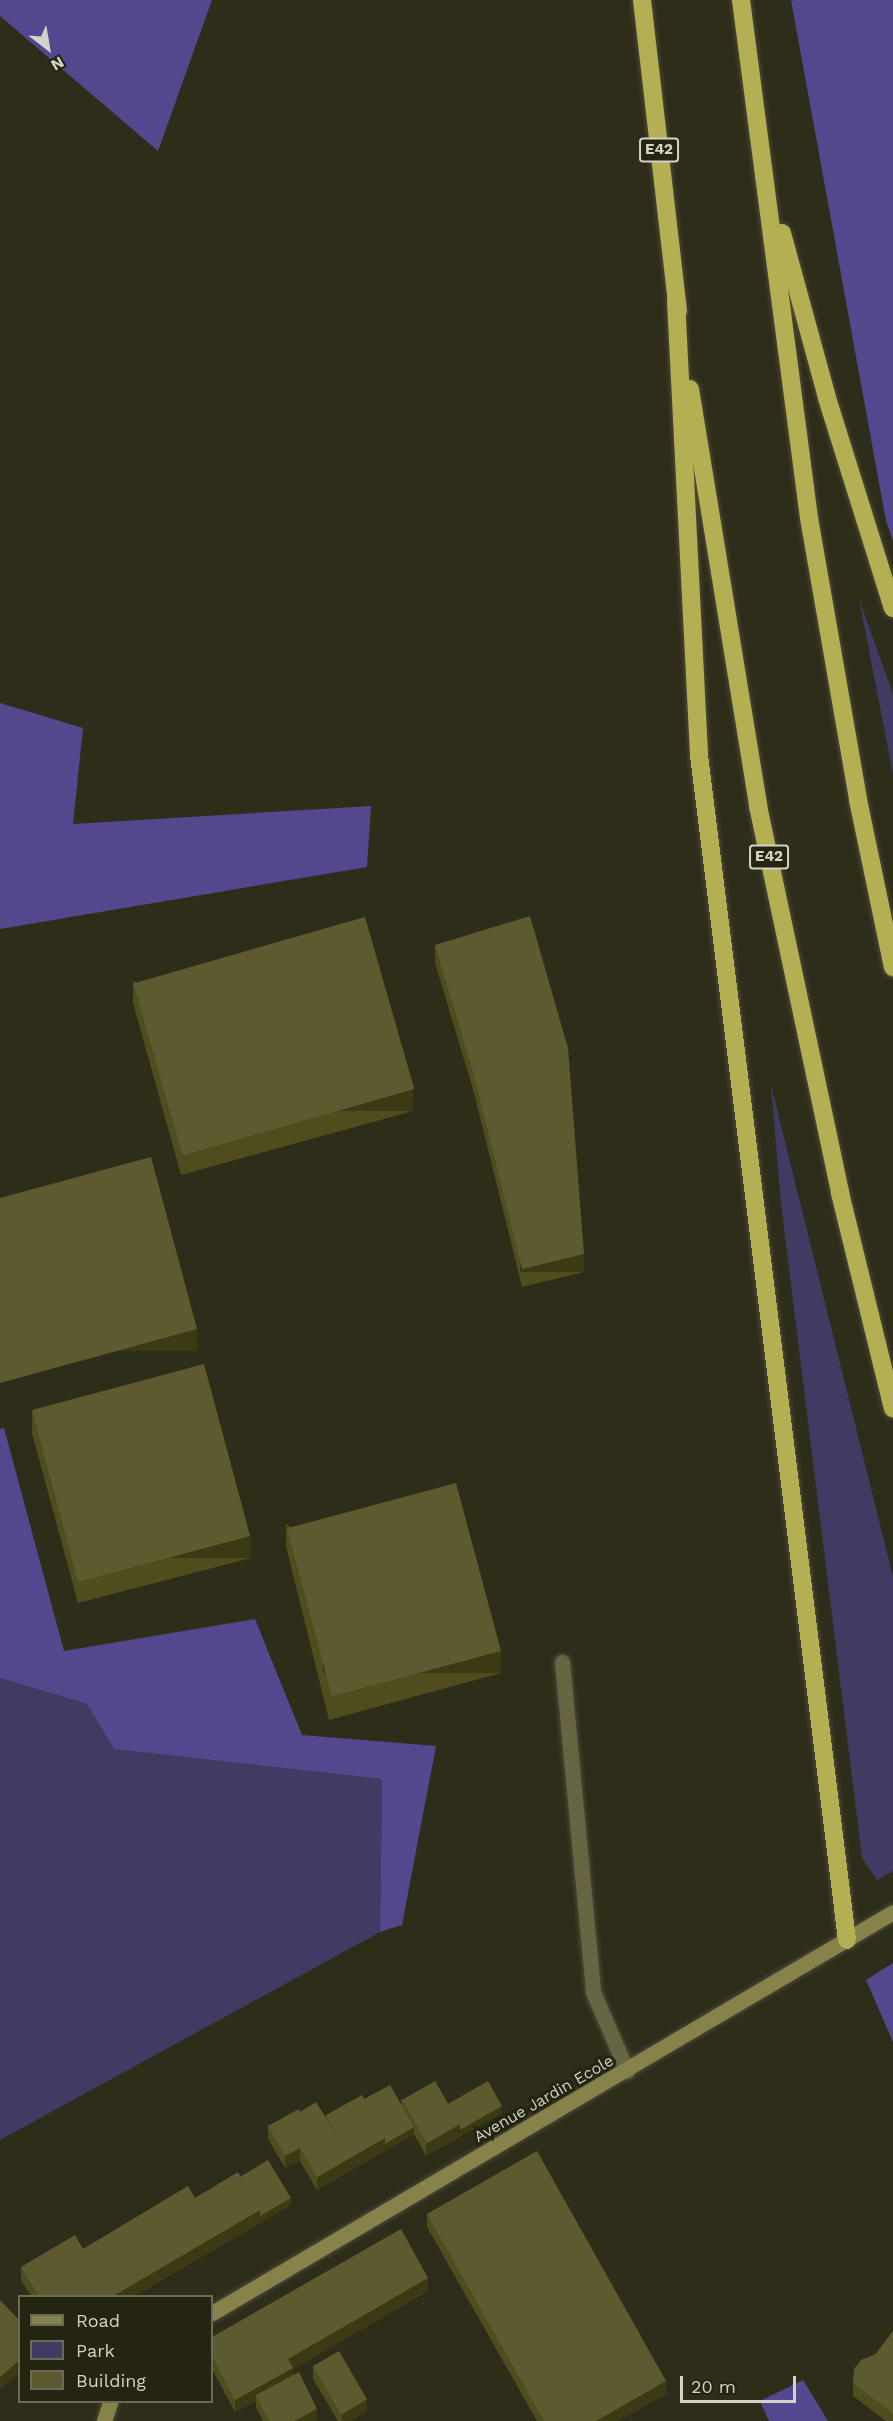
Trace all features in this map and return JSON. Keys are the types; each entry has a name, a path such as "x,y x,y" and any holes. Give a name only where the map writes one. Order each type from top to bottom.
{"highway":[{"name":"E42","path":"642,0 676,300 758,806 840,1193 893,1408"},
{"path":"741,0 809,518 858,800 893,967"},
{"path":"764,168 827,398 893,608"},
{"path":"676,300 699,755 847,1940"}],"street":[{"name":"Avenue Jardin Ecole","path":"213,2312 627,2071 893,1912"},
{"path":"104,2421 111,2403"}],"lane":[{"path":"562,1662 593,1992 627,2071"}],"green space":[{"path":"859,599 893,694 893,774"},
{"path":"771,1085 893,1577 893,1871 877,1880 862,1858 781,1204"},
{"path":"0,1678 87,1704 114,1749 382,1779 380,1932 0,2140"}],"shaded area":[{"path":"0,0 212,0 158,151 0,16"},
{"path":"791,0 893,0 893,541 886,521"},
{"path":"0,703 83,728 73,824 371,806 367,867 0,929"},
{"path":"4,1428 64,1651 255,1619 302,1735 436,1746 402,1925 380,1932 382,1779 114,1749 87,1704 0,1678 0,1429"},
{"path":"893,1963 893,2042 866,1980"},
{"path":"803,2380 828,2421 769,2421 760,2401"}],"building":[{"path":"530,916 568,1048 584,1254 522,1269 474,1075 435,945"},
{"path":"365,917 414,1089 183,1155 133,983"},
{"path":"151,1157 197,1329 0,1383 0,1198"},
{"path":"204,1364 250,1536 78,1582 32,1410"},
{"path":"456,1483 501,1651 332,1696 287,1528"},
{"path":"435,2081 460,2124 427,2143 402,2100"},
{"path":"488,2081 502,2106 460,2130 460,2124 448,2104"},
{"path":"390,2085 414,2127 385,2144 385,2138 364,2099"},
{"path":"362,2095 385,2138 317,2177 300,2148 285,2156 268,2126 316,2102 336,2134 326,2115"},
{"path":"537,2151 666,2381 596,2421 544,2421 427,2214"},
{"path":"268,2160 291,2198 260,2216 260,2210 240,2177"},
{"path":"238,2172 260,2210 115,2295 38,2295 21,2267 75,2235 83,2249 188,2186 195,2198"},
{"path":"401,2229 428,2278 288,2359 293,2368 235,2400 213,2358 213,2336"},
{"path":"0,2300 18,2319 18,2362 0,2377"},
{"path":"893,2331 893,2414 853,2383 854,2369 861,2360 876,2354"},
{"path":"339,2351 367,2399 341,2414 313,2366"},
{"path":"299,2372 317,2409 294,2421 269,2421 256,2395"}]}
